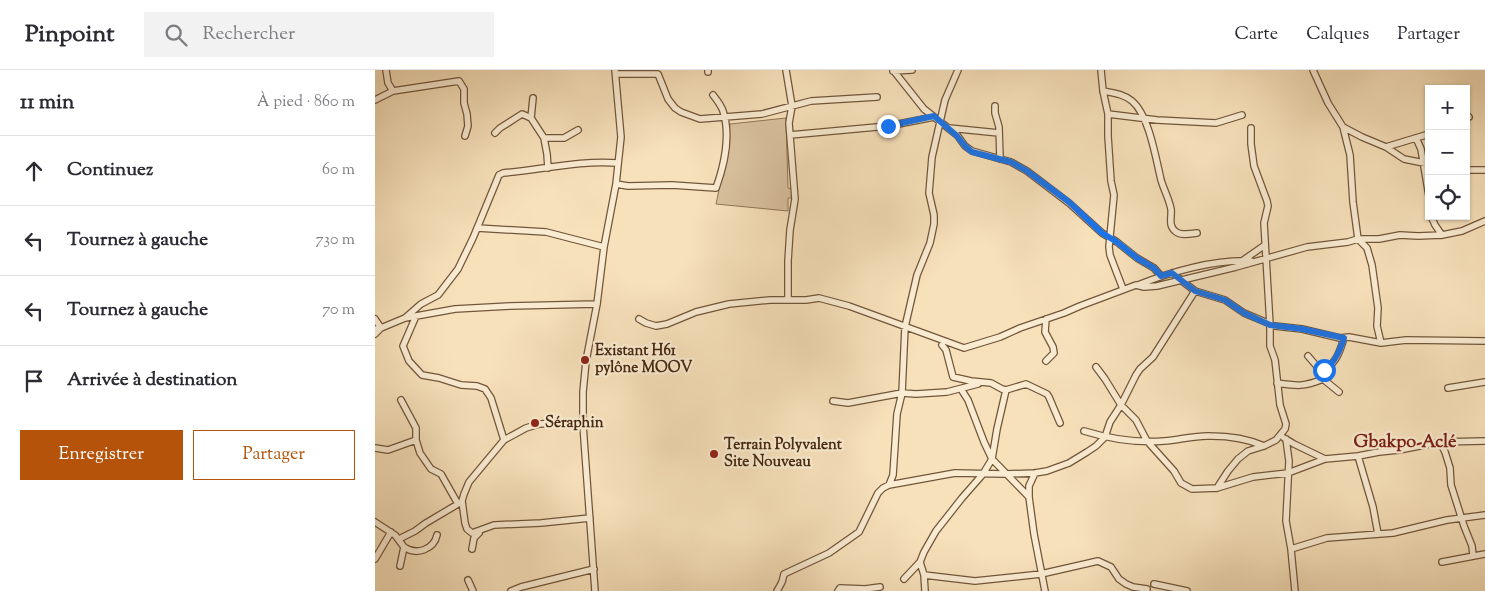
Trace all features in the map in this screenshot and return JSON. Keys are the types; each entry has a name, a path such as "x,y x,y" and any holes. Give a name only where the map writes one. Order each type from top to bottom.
{"street":[{"path":"386,70 388,83 393,91"},
{"path":"786,70 792,106 789,123 795,199 790,230 788,300"},
{"path":"893,70 912,70"},
{"path":"893,70 924,108 972,152 1011,162 1027,171 1069,202 1102,233 1154,268 1161,276"},
{"path":"889,485 893,475 905,327 918,268 930,243 934,224 929,193 932,157 945,100 958,70"},
{"path":"1101,70 1108,114 1108,136 1114,195 1109,237 1110,255 1123,289"},
{"path":"1313,70 1343,127 1350,155 1358,239 1367,248 1372,265 1378,308 1377,326 1381,343"},
{"path":"595,591 583,425 583,392 604,247 616,184 621,137 616,72 658,74 668,99 675,108 700,119 762,114 811,101 877,97"},
{"path":"375,100 393,91 459,81 464,88 468,123 465,136"},
{"path":"1103,91 1126,97 1134,102 1151,138 1171,209 1170,224 1176,233 1197,234"},
{"path":"616,184 628,186 672,185 716,188 724,152 726,131 725,117 720,104 713,94"},
{"path":"531,118 533,98"},
{"path":"995,106 1000,159"},
{"path":"495,133 522,114 531,118 544,138 548,168"},
{"path":"1108,114 1216,123 1242,115"},
{"path":"790,135 888,126 934,116"},
{"path":"1343,127 1404,159 1425,164"},
{"path":"948,128 999,133"},
{"path":"1251,128 1254,166 1268,206 1263,223 1270,325 1269,338 1275,360 1280,405 1286,424 1283,437 1289,461 1286,521 1295,591"},
{"path":"544,138 563,138 578,130"},
{"path":"1386,148 1425,135"},
{"path":"1416,138 1425,161"},
{"path":"405,318 421,304 442,291 463,262 499,175 587,162 618,163"},
{"path":"1470,170 1485,170"},
{"path":"1433,220 1442,235"},
{"path":"1136,285 1152,287 1307,247 1400,235 1442,235 1462,231 1485,221"},
{"path":"477,228 546,232 604,247"},
{"path":"1242,260 1265,245"},
{"path":"639,319 655,326 667,324 696,312 729,304 819,298 849,306 964,348 969,348 1161,276 1216,264 1242,260 1254,261"},
{"path":"1172,273 1195,291 1225,300 1244,313 1270,325 1381,343 1406,340 1485,341"},
{"path":"777,591 784,574 829,553 859,532 878,493 889,485 955,473 1005,474 1047,471 1069,463 1092,449 1105,437 1110,422 1136,375 1153,357 1195,291"},
{"path":"375,334 378,328 405,318 445,310 597,304"},
{"path":"416,316 403,346 405,354 412,365 425,376 439,378 461,386 477,386 485,389 491,398 504,440"},
{"path":"375,319 378,328"},
{"path":"1046,319 1045,332 1054,353 1046,360"},
{"path":"1320,370 1324,370 1332,364 1344,338"},
{"path":"942,345 946,350 953,377 991,383 1006,390 1026,384 1047,394 1053,403 1060,423"},
{"path":"1308,356 1320,370 1323,379 1339,392"},
{"path":"1096,367 1121,405 1136,420 1147,441 1174,471 1181,483 1192,489 1217,488 1253,476 1288,473 1325,459 1399,450 1440,442 1485,441"},
{"path":"1277,382 1299,386 1312,384 1323,379"},
{"path":"833,401 848,403 901,393 937,393 961,389 982,382"},
{"path":"1448,388 1485,382"},
{"path":"961,389 968,400 992,459 1029,497"},
{"path":"904,579 920,562 935,531 983,474 992,459 1006,390"},
{"path":"401,400 416,428 416,440 421,453 429,467 441,474 460,503 466,526 474,536"},
{"path":"399,539 460,503 469,482 504,440 539,424 583,425"},
{"path":"1084,431 1117,439 1147,441 1211,436 1246,440 1265,446"},
{"path":"1217,488 1238,458 1248,451 1265,446 1283,437"},
{"path":"1283,437 1325,459"},
{"path":"375,448 388,450 416,440"},
{"path":"1440,442 1450,468 1451,485 1472,546 1473,556"},
{"path":"1358,456 1373,507 1378,534"},
{"path":"1035,473 1029,486 1029,497 1045,591"},
{"path":"1291,549 1327,538 1393,533 1447,520 1485,515"},
{"path":"472,549 474,536 482,530 495,525 547,523 589,518"},
{"path":"375,522 391,532 404,547 415,551 427,548 435,542 437,535"},
{"path":"375,559 391,532"},
{"path":"400,566 404,547"},
{"path":"1442,562 1485,554"},
{"path":"924,575 975,581 1041,574 1098,561 1111,566 1119,579 1126,584 1147,589"},
{"path":"920,562 924,575 925,591"},
{"path":"511,591 594,569"},
{"path":"468,580 473,591"},
{"path":"1154,584 1187,591"},
{"path":"838,591 840,588 865,589 880,587"}],"shaded area":[{"path":"786,118 788,188 793,189 793,198 788,198 788,211 716,204 726,157 730,124"}],"place":[{"name":"Existant H61 pylône MOOV","path":"585,360"},
{"name":"Séraphin","path":"535,423"},
{"name":"Terrain Polyvalent Site Nouveau","path":"714,454"}],"district":[{"name":"Gbakpo-Aclé","path":"1405,443"}],"route":[{"path":"888,126 934,116 972,152 1011,162 1027,171 1069,202 1102,233 1157,270 1161,276 1172,273 1195,291 1225,300 1244,313 1270,325 1302,329 1344,338 1335,360 1324,370"}]}
